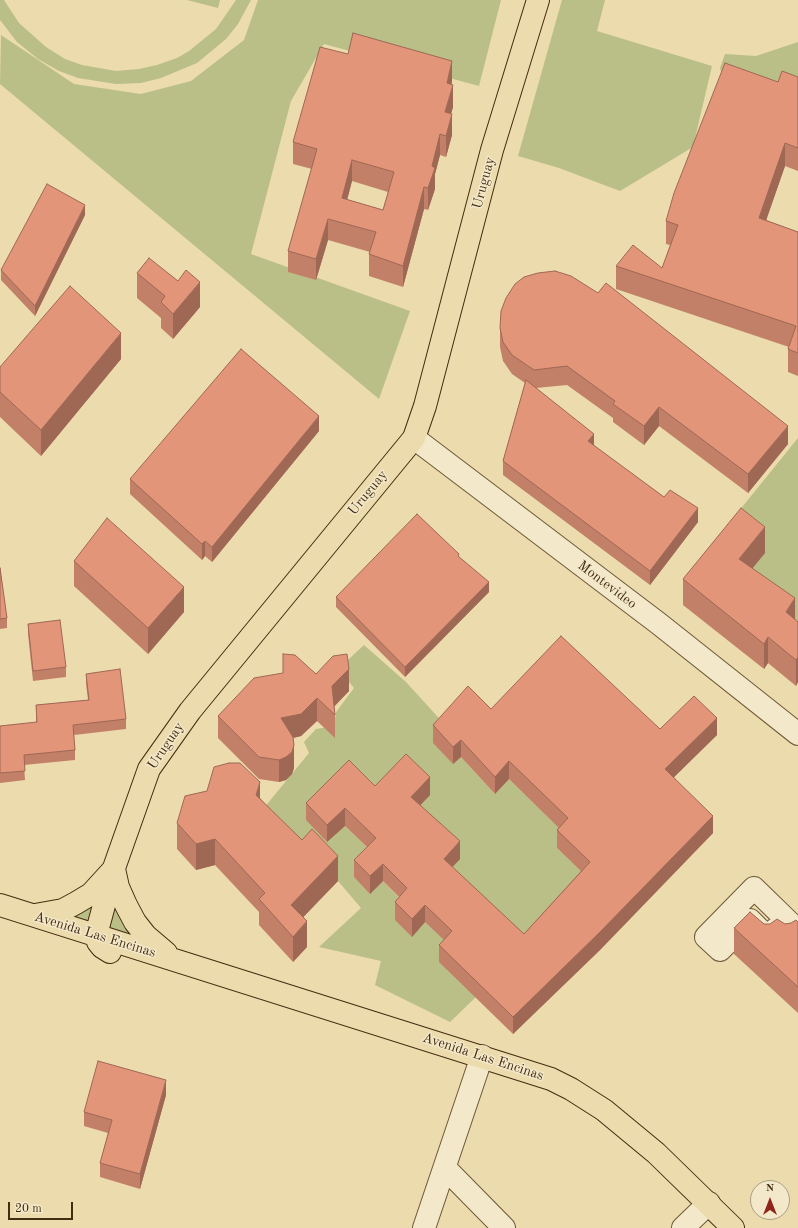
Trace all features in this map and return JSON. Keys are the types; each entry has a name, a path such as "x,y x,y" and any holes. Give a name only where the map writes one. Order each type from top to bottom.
{"main road":[{"name":"Uruguay","path":"96,935 114,868 149,769 190,711 414,438 424,406 492,150 538,0"},
{"path":"33,916 62,910 76,903 99,886 114,868"},
{"path":"114,868 121,893 135,922 146,936 181,961"},
{"name":"Avenida Las Encinas","path":"0,905 551,1079 571,1089 604,1110 656,1153 733,1228"},
{"name":"Avenida Las Encinas","path":"0,918 76,942 156,964 181,961"},
{"path":"76,942 87,942 96,935 98,942 102,947 110,952"}],"street":[{"name":"Montevideo","path":"414,438 658,623 798,734"},
{"path":"424,1228 482,1056"},
{"path":"445,1168 504,1228"},
{"path":"683,1228 709,1203"}],"green space":[{"path":"0,0 4,0 19,23 46,47 65,59 82,65 116,71 139,69 177,58 189,51 216,29 236,0 251,0 238,24 226,39 197,63 161,78 141,83 116,84 78,78 59,71 38,59 17,42 0,20"},
{"path":"187,0 220,0 218,8"},
{"path":"258,0 501,0 479,86 324,44 291,101 251,254 410,311 379,399 0,84 1,35 74,84 141,94 191,81 244,40"},
{"path":"562,0 605,0 597,31 712,66 693,147 620,191 559,168 518,156"},
{"path":"798,42 798,100 725,86 720,68 725,54 756,56"},
{"path":"798,438 798,648 739,585 730,522"},
{"path":"364,645 406,682 447,727 453,764 461,757 495,794 509,779 568,836 557,848 571,861 601,867 524,952 349,778 327,842 345,826 376,856 370,894 383,881 407,906 427,919 452,948 476,997 450,1022 375,985 381,961 319,947 361,908 338,881 263,809 309,753 304,742 316,729 334,726 336,712 354,688 338,669"},
{"path":"113,881 137,936 102,931"},
{"path":"106,885 92,929 62,916"}],"building":[{"path":"353,33 452,61 447,83 453,85 445,112 452,114 446,136 440,134 432,166 435,168 428,188 424,187 403,266 369,254 376,232 328,219 316,259 288,251 317,149 293,142 320,47 348,54","holes":["352,160 394,172 383,210 342,198"]},
{"path":"725,63 778,82 782,71 798,77 798,148 785,143 759,218 798,232 798,353 788,349 796,326 616,266 633,245 662,268 678,225 666,221 674,193"},
{"path":"47,184 85,205 35,306 1,270"},
{"path":"149,258 178,281 186,270 200,282 173,314 161,302 165,296 137,273"},
{"path":"555,271 571,276 598,293 606,283 788,426 748,474 659,407 644,426 613,404 615,401 567,366 534,370 512,355 503,342 500,328 501,311 506,298 515,284 524,277 538,273"},
{"path":"70,286 121,333 41,430 0,392 0,367"},
{"path":"241,349 319,416 212,547 205,541 202,544 130,479"},
{"path":"526,380 594,434 588,441 664,497 670,490 698,508 650,571 503,461"},
{"path":"741,508 765,527 739,559 795,598 786,612 798,622 798,657 796,660 768,637 764,644 683,579"},
{"path":"417,514 459,554 458,556 489,582 405,667 336,597"},
{"path":"107,518 184,587 148,628 74,561"},
{"path":"0,568 7,618 0,619"},
{"path":"60,620 66,667 33,671 28,624"},
{"path":"561,636 660,729 694,696 717,718 665,769 713,816 600,932 513,1017 439,945 452,931 425,905 412,919 395,902 407,888 383,864 370,876 354,860 376,838 345,808 327,825 306,803 349,760 375,786 406,754 430,777 411,797 460,841 444,859 524,934 590,862 557,830 568,818 509,761 495,777 461,740 453,747 433,725 468,686 491,709"},
{"path":"283,654 295,655 316,674 333,656 347,654 349,669 332,686 335,715 317,698 301,714 281,718 293,737 294,745 292,752 279,760 259,757 218,716 254,678 283,673"},
{"path":"120,669 126,719 73,725 75,750 24,755 25,771 0,773 0,726 37,722 36,705 89,700 86,674"},
{"path":"229,763 240,763 260,782 256,795 302,840 312,829 338,856 291,905 307,921 293,937 259,899 265,893 215,839 196,844 177,823 185,796 207,791 214,767"},
{"path":"750,912 764,924 770,924 777,919 785,924 796,920 798,922 798,987 734,928"},
{"path":"98,1061 166,1080 140,1174 100,1163 112,1120 84,1112"}]}
